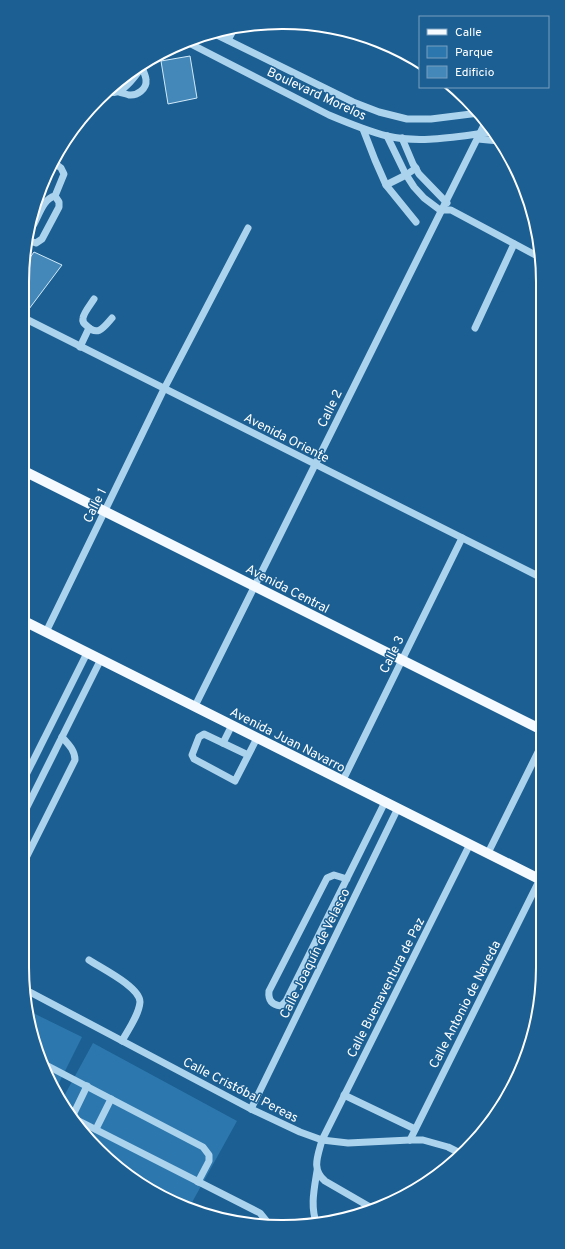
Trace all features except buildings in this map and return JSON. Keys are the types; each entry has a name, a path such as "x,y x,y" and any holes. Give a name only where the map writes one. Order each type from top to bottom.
{"main road":[{"name":"Avenida Central","path":"29,474 536,727"},
{"name":"Avenida Juan Navarro","path":"29,624 536,877"}],"street":[{"path":"228,40 231,35"},
{"name":"Boulevard Morelos","path":"221,37 353,102 380,112 407,119 431,119 472,114"},
{"name":"Boulevard Morelos","path":"193,45 329,115 363,129 387,136 402,138 443,139 479,136 488,134"},
{"path":"114,93 119,92 129,95 136,95 146,85 143,71"},
{"path":"119,92 133,78"},
{"name":"Calle 2","path":"195,706 440,210 483,127"},
{"path":"363,129 386,185 416,222"},
{"path":"387,136 406,175 424,198 440,210 451,210"},
{"path":"479,136 492,140"},
{"path":"402,138 419,174 445,201 451,210 534,255"},
{"path":"38,216 46,202 55,196 64,174 58,165"},
{"path":"386,185 416,168"},
{"path":"32,242 36,243 42,239 59,207 59,202 55,196"},
{"name":"Calle 1","path":"46,632 164,389 248,228"},
{"path":"475,328 514,244"},
{"path":"94,299 83,318 84,323 88,328 98,331 112,318"},
{"name":"Avenida Oriente","path":"29,321 536,575"},
{"path":"80,347 88,328"},
{"name":"Calle 3","path":"342,780 462,538"},
{"path":"29,768 87,653"},
{"path":"29,803 101,659"},
{"path":"223,743 232,725"},
{"path":"248,755 204,734 198,737 192,752 192,757 234,781 248,755 257,738"},
{"path":"29,852 75,760 75,755 62,737"},
{"path":"488,853 536,756"},
{"path":"347,879 334,875 327,878 269,991 269,999 271,1002 281,1006 286,1001 347,879 385,802"},
{"name":"Calle Joaquín de Velasco","path":"251,1109 398,808"},
{"name":"Calle Buenaventura de Paz","path":"314,1218 312,1200 317,1171 316,1165 322,1140 470,844"},
{"name":"Calle Antonio de Naveda","path":"410,1140 536,890"},
{"path":"89,960 136,991 140,1000 138,1009 122,1041"},
{"name":"Calle Cristóbal Pereas","path":"31,992 251,1109 300,1132 322,1140 348,1142 410,1140 435,1143 456,1151"},
{"path":"49,1067 203,1147 209,1155 208,1161 198,1182"},
{"path":"75,1111 87,1086"},
{"path":"344,1095 415,1129"},
{"path":"96,1129 111,1099"},
{"path":"82,1122 260,1213 265,1219"},
{"path":"317,1171 324,1181 368,1206"}],"green space":[{"path":"33,1013 82,1037 58,1085 42,1048"},
{"path":"93,1043 237,1121 191,1203 156,1186 128,1168 115,1157 81,1121 64,1095"}]}
